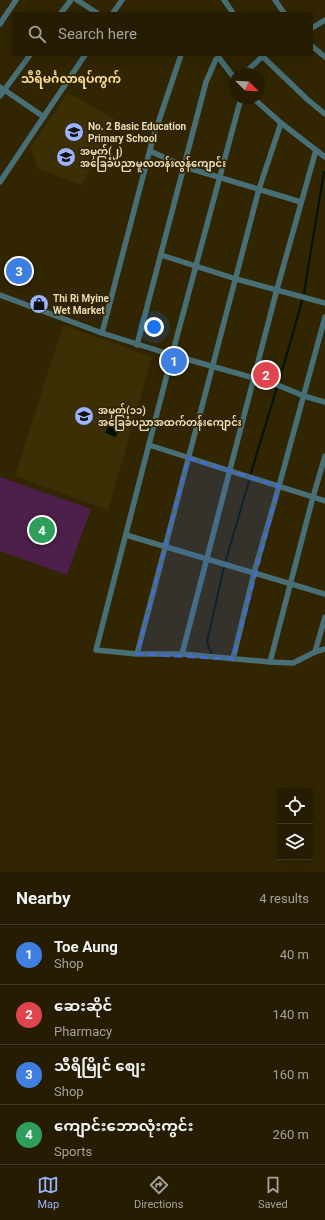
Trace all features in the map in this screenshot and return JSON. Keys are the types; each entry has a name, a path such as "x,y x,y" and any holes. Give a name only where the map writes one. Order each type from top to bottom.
{"street":[{"path":"0,24 16,0"},
{"path":"62,12 71,0"},
{"path":"77,0 95,12"},
{"path":"114,12 122,0"},
{"path":"224,0 232,12"},
{"path":"275,0 283,12"},
{"path":"313,27 325,20"},
{"path":"313,47 325,57"},
{"path":"0,96 2,89 29,56"},
{"path":"0,182 84,56"},
{"path":"102,333 150,151 181,56"},
{"path":"250,68 262,56"},
{"path":"264,56 308,100 325,114"},
{"path":"138,345 206,82 216,59 219,58 229,70"},
{"path":"2,89 44,117"},
{"path":"240,104 172,355 96,650 136,654 182,654 294,663 315,652 325,649"},
{"path":"259,104 281,124 325,157"},
{"path":"136,654 259,189 281,124"},
{"path":"182,654 300,202 316,150"},
{"path":"150,151 185,167 300,202"},
{"path":"161,255 236,279 325,303"},
{"path":"0,295 138,345 277,386 325,402"},
{"path":"234,659 254,573 325,317"},
{"path":"149,445 325,501"},
{"path":"270,662 325,456"},
{"path":"126,534 325,594"},
{"path":"315,652 325,617"}],"highlighted area":[{"path":"188,458 279,486 233,659 137,654"}],"shaded area":[{"name":"No. 2 Basic Education Primary School","path":"68,93 114,118 82,185 38,169 31,147"},
{"name":"အမှတ်(၁၁) အခြေခံပညာအထက်တန်းကျောင်း","path":"63,325 152,357 108,510 15,476"},
{"path":"111,420 121,424 116,437 105,433"},
{"path":"0,477 91,509 67,575 0,551"}],"waterway":[{"path":"304,293 324,172"},
{"path":"251,473 302,300"},
{"path":"226,560 249,481"},
{"path":"212,655 207,642 224,567"}],"place":[{"name":"No. 2 Basic Education Primary School","path":"74,132"},
{"name":"အမှတ်(၂) အခြေခံပညာမူလတန်းလွန်ကျောင်း","path":"66,157"},
{"name":"သီရိမြိုင် စျေး","path":"19,271"},
{"name":"Thi Ri Myine Wet Market","path":"39,304"},
{"name":"Toe Aung","path":"174,361"},
{"name":"ဆေးဆိုင်","path":"266,375"},
{"name":"အမှတ်(၁၁) အခြေခံပညာအထက်တန်းကျောင်း","path":"84,416"},
{"name":"ကျောင်းဘောလုံးကွင်း","path":"42,530"}],"district":[{"name":"သီရိမင်္ဂလာရပ်ကွက်","path":"71,79"}]}
